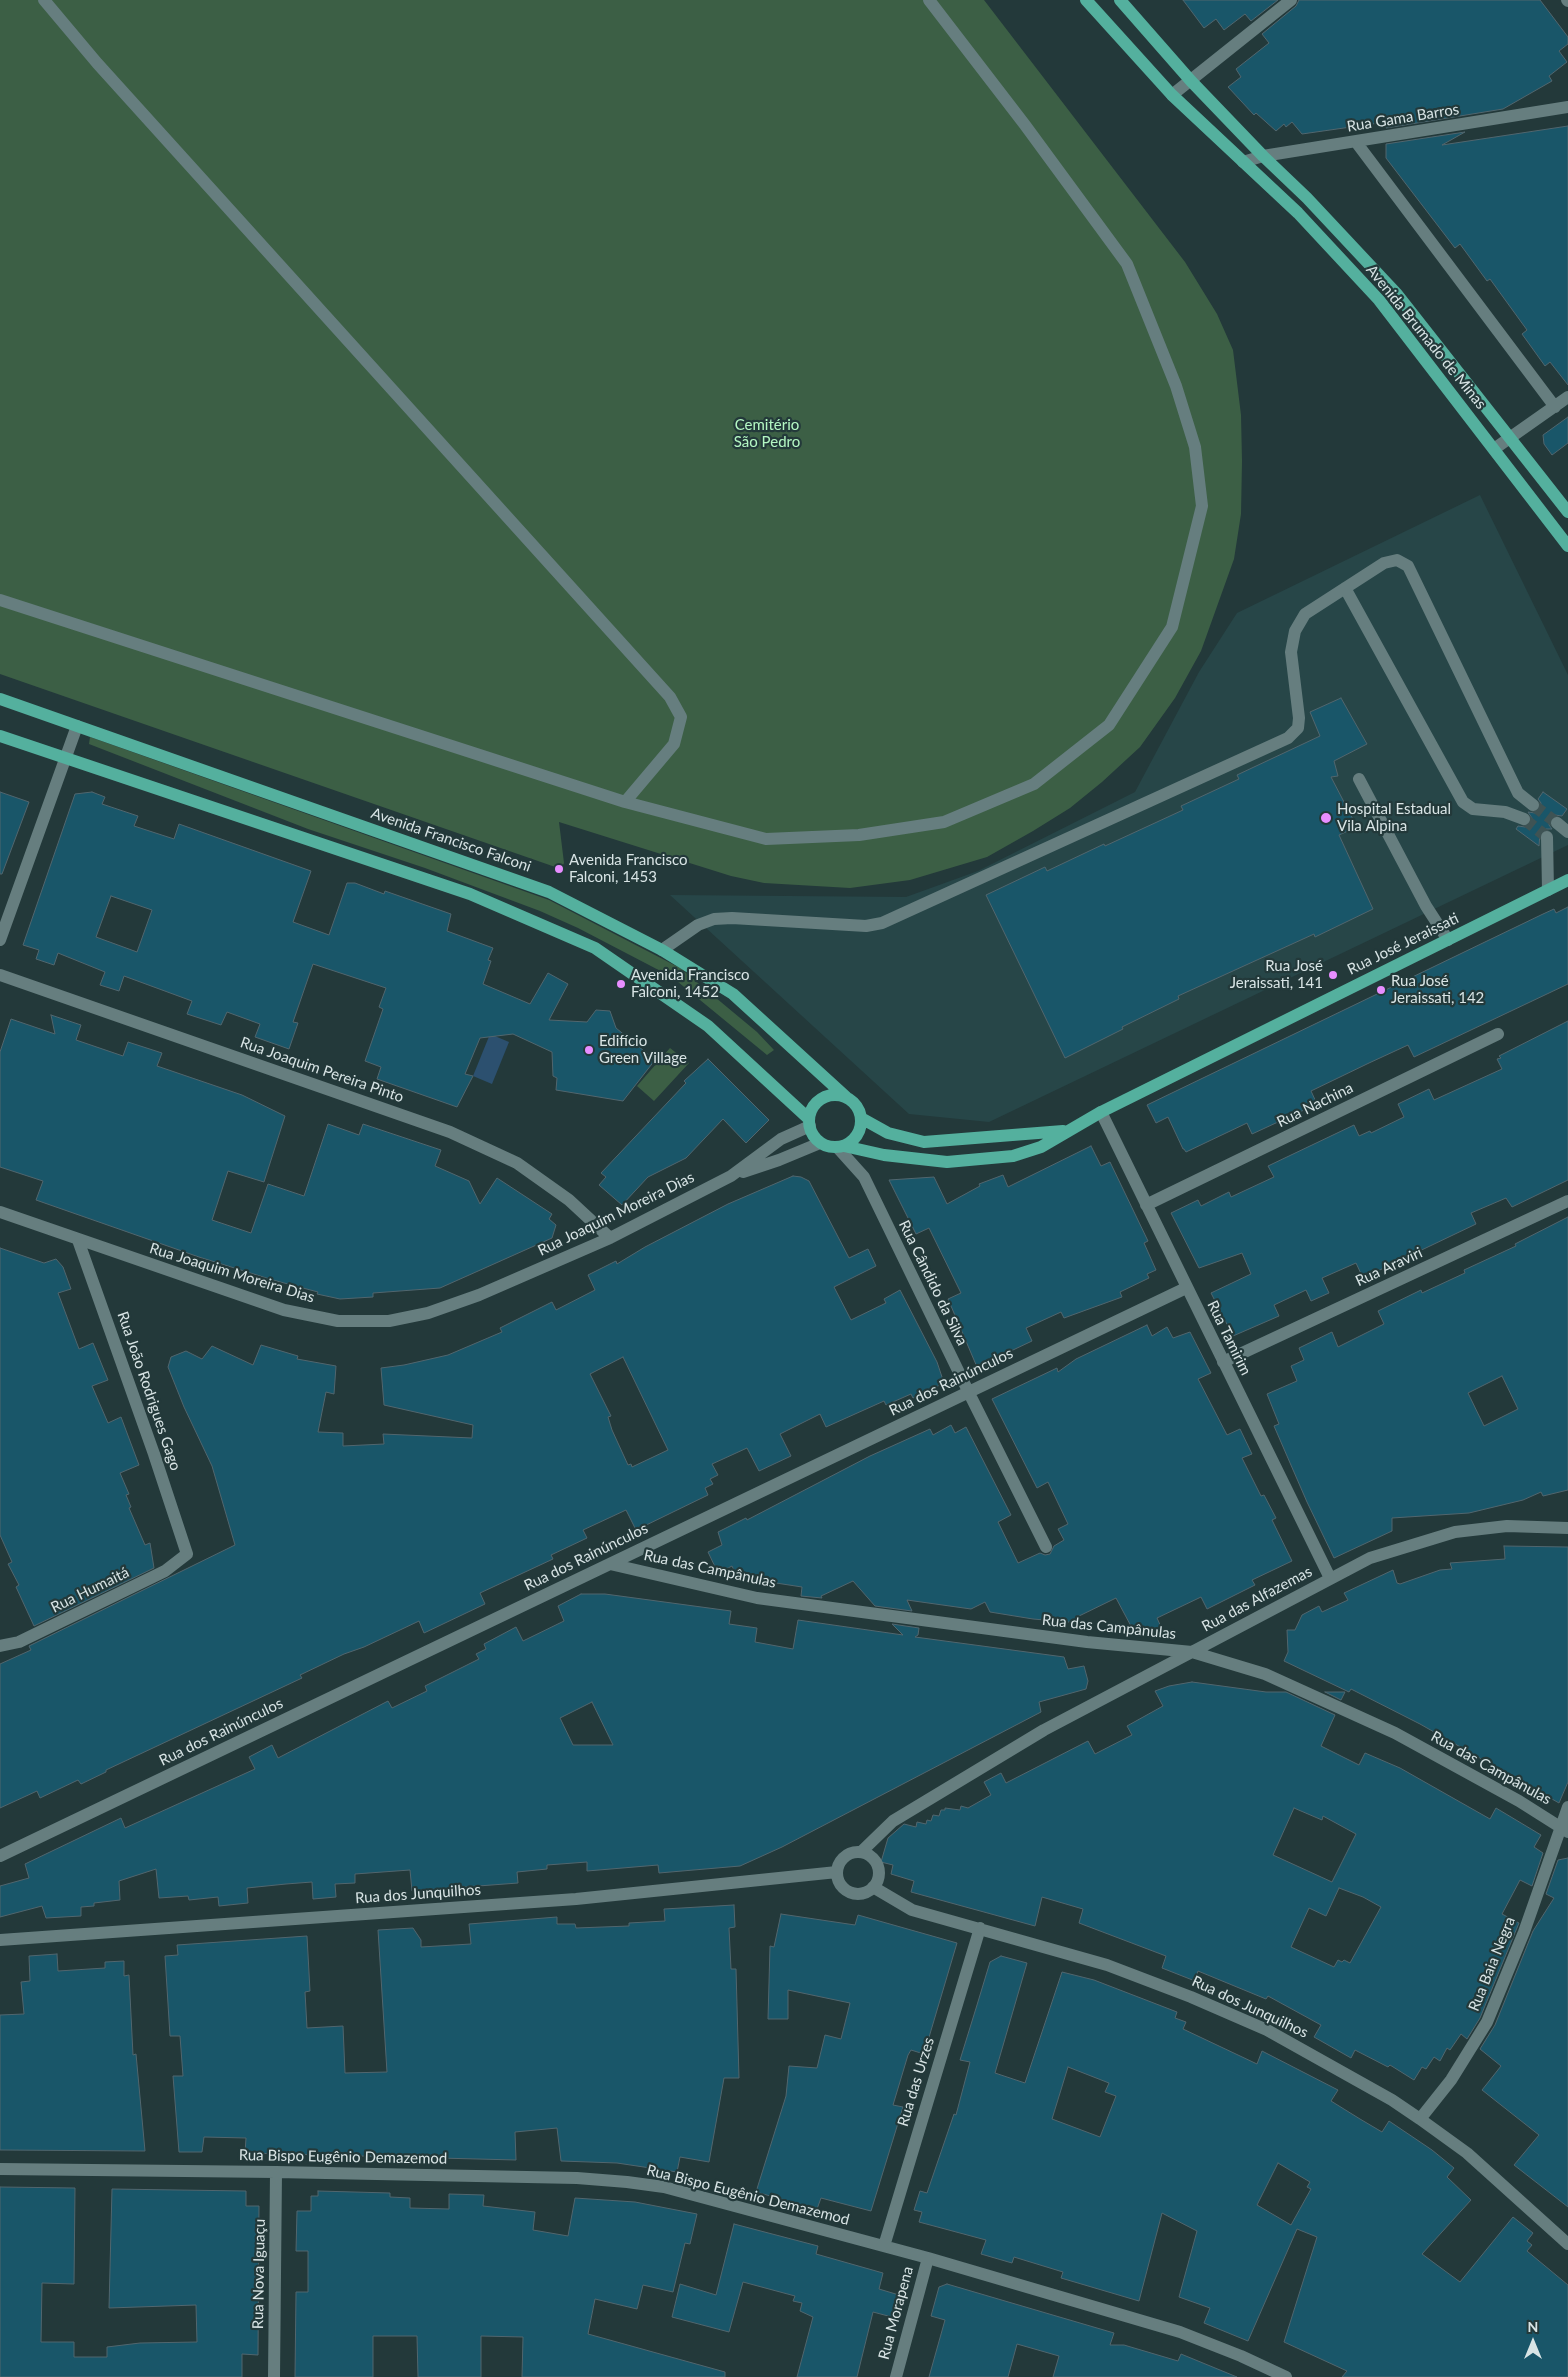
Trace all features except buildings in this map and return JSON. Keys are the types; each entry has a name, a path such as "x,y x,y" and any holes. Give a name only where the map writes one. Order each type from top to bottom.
{"main road":[{"name":"Avenida Brumado de Minas","path":"1086,0 1172,95 1309,224 1379,300 1568,546"},
{"name":"Avenida Brumado de Minas","path":"1120,0 1191,81 1263,156 1307,198 1396,293 1568,512"},
{"name":"Avenida Francisco Falconi","path":"0,699 548,892 662,950 733,994 846,1098"},
{"path":"0,736 470,894 595,948 708,1026 809,1122 815,1138 820,1143 884,1155 947,1162 1013,1156 1041,1147 1066,1130"},
{"name":"Rua José Jeraissati","path":"1066,1130 1568,880"},
{"path":"809,1122 816,1104 830,1096 846,1098 853,1102 861,1118 888,1133 924,1142 1066,1130"},
{"path":"840,1147 858,1135 861,1118"}],"street":[{"path":"44,0 97,63 670,697 681,717 674,744 625,802"},
{"path":"0,600 625,802 766,839 859,835 944,822 1034,784 1109,725 1172,626 1202,506 1195,448 1176,386 1127,264 1025,125 929,0"},
{"path":"1172,95 1291,0"},
{"name":"Rua Gama Barros","path":"1243,162 1263,156 1568,107"},
{"path":"1356,142 1554,407"},
{"path":"1494,449 1568,397"},
{"path":"662,950 698,925 714,919 732,918 866,926 882,923 1288,738 1298,728 1299,718 1291,652 1295,631 1305,614 1384,563 1397,560 1408,566 1518,793 1533,805"},
{"path":"1345,588 1462,802 1474,809 1504,812 1524,819"},
{"path":"0,940 77,726"},
{"path":"1359,779 1426,906 1448,940"},
{"path":"1504,812 1518,793"},
{"path":"1557,823 1568,832"},
{"path":"1547,837 1548,890"},
{"name":"Rua Joaquim Pereira Pinto","path":"0,976 450,1132 517,1163 569,1200 610,1238"},
{"name":"Rua Nachina","path":"1146,1205 1498,1034"},
{"name":"Rua Tamirim","path":"1101,1112 1330,1578"},
{"name":"Rua Joaquim Moreira Dias","path":"0,1212 284,1310 338,1321 389,1321 428,1313 479,1296 610,1238 731,1176 809,1122"},
{"name":"Rua Joaquim Moreira Dias","path":"731,1176 779,1160 820,1143"},
{"name":"Rua Cândido da Silva","path":"840,1147 864,1177 1046,1547"},
{"name":"Rua Araviri","path":"1223,1362 1568,1201"},
{"name":"Rua João Rodrigues Gago","path":"78,1240 154,1454 187,1554"},
{"name":"Rua dos Rainúnculos","path":"0,1856 1186,1288"},
{"name":"Rua das Alfazemas","path":"861,1852 893,1822 1027,1740 1370,1558 1454,1532 1507,1526 1568,1528"},
{"name":"Rua Humaitá","path":"0,1643 19,1642 165,1571 187,1554"},
{"name":"Rua das Campânulas","path":"610,1564 757,1598 1087,1642 1192,1652 1265,1674 1395,1733 1520,1801 1564,1829"},
{"name":"Rua Baia Negra","path":"1420,2118 1451,2080 1487,2022 1564,1829 1568,1806"},
{"path":"861,1852 870,1856 878,1869 878,1878 873,1887 864,1892 849,1892 839,1881 837,1872 840,1862 847,1855 861,1852"},
{"name":"Rua dos Junquilhos","path":"0,1940 576,1899 837,1872"},
{"name":"Rua dos Junquilhos","path":"873,1887 912,1910 1107,1965 1191,1996 1267,2030 1392,2100 1420,2118 1467,2153 1568,2244"},
{"name":"Rua das Urzes","path":"884,2246 980,1928"},
{"name":"Rua Bispo Eugênio Demazemod","path":"0,2169 577,2178 627,2182 694,2195 884,2246 1180,2332 1241,2356 1286,2377"},
{"name":"Rua Nova Iguaçu","path":"274,2377 276,2172"},
{"name":"Rua Morapena","path":"896,2377 928,2258"}],"shaded area":[{"name":"Hospital Estadual Vila Alpina","path":"1480,495 1568,675 1568,845 989,1122 909,1114 670,895 906,897 978,871 1135,792 1199,672 1237,613"}],"green space":[{"name":"Cemitério São Pedro","path":"0,0 984,0 1185,262 1217,314 1233,350 1241,415 1242,461 1241,514 1234,559 1201,651 1175,698 1140,747 1070,808 1033,831 987,857 910,880 850,888 764,883 731,876 559,822 564,863 561,869 0,674"},
{"path":"90,737 549,900 680,968 757,1032 774,1050 767,1055 672,977 578,928 540,911 425,868 308,829 89,744"},
{"path":"670,1048 689,1063 654,1101 637,1086"}],"water":[{"path":"490,1034 509,1042 492,1084 473,1076"}],"tunnel":[{"path":"1533,805 1557,823"},
{"path":"1524,819 1547,837"}],"place":[{"name":"Hospital Estadual Vila Alpina","path":"1326,818"},
{"name":"Avenida Francisco Falconi, 1453","path":"559,869"},
{"name":"Rua José Jeraissati, 141","path":"1333,975"},
{"name":"Avenida Francisco Falconi, 1452","path":"621,984"},
{"name":"Rua José Jeraissati, 142","path":"1381,990"},
{"name":"Edifício Green Village","path":"589,1050"}]}
